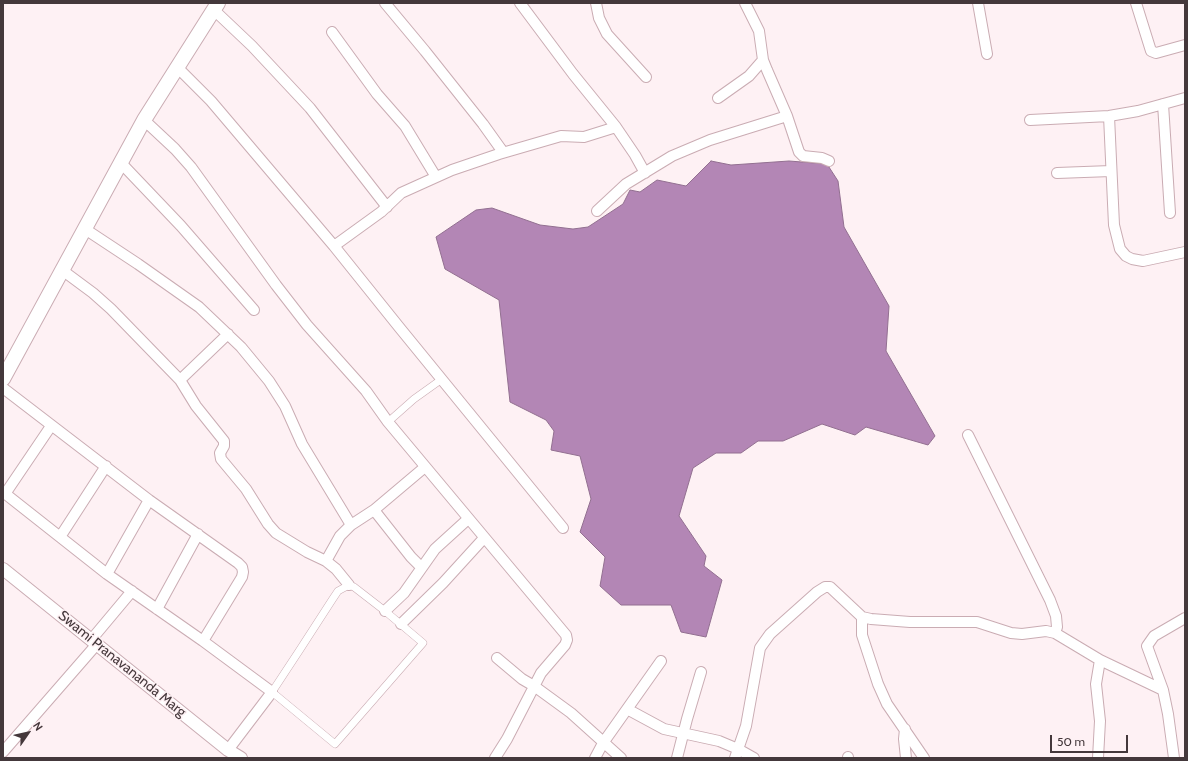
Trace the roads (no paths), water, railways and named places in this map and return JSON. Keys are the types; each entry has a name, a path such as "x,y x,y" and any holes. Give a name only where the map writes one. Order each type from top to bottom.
{"main road":[{"path":"3,379 144,120 216,7"}],"street":[{"path":"385,3 483,124 503,152"},
{"path":"520,3 573,74 616,127 645,173"},
{"path":"596,3 599,18 607,34 646,77"},
{"path":"745,3 759,31 764,60 787,116 799,152 803,156 822,158 829,161"},
{"path":"978,3 987,54"},
{"path":"1136,3 1151,51 1156,53 1185,44"},
{"path":"216,7 302,98 387,207"},
{"path":"332,32 377,94 405,126 436,177"},
{"path":"718,98 748,76 764,60"},
{"path":"177,68 211,101 334,246 563,528"},
{"path":"1030,120 1108,116 1185,98"},
{"path":"1163,104 1170,213"},
{"path":"597,211 626,184 672,156 697,146 787,116"},
{"path":"1108,116 1114,225 1120,249 1126,256 1143,261 1185,252"},
{"path":"144,120 175,149 191,167 276,285 307,324 366,391 388,422 566,635 568,640 541,673 507,740 495,758"},
{"path":"334,246 387,207 394,199 452,170 503,152 561,136 584,137 616,127"},
{"path":"121,163 181,226 254,310"},
{"path":"1057,173 1111,171"},
{"path":"84,229 138,264 199,307 241,347 268,381 285,406 302,444 351,526"},
{"path":"52,426 4,493 107,574 204,641 272,692 335,744 423,643 354,587 348,585 336,569 326,561 307,552 276,533 268,524 246,489 221,459 220,453 224,446 224,441 196,406 180,380 111,309 93,293 62,270"},
{"path":"180,380 228,334"},
{"path":"388,422 414,399 442,379"},
{"path":"3,388 149,500 242,567 242,577 204,641"},
{"path":"968,435 1050,600 1056,616 1057,626 1055,633"},
{"path":"60,537 106,466"},
{"path":"326,561 340,536 351,526 374,510 425,467"},
{"path":"107,574 149,500"},
{"path":"374,510 407,552 422,567"},
{"path":"385,611 404,593 435,549 468,519"},
{"path":"157,608 198,534"},
{"path":"401,624 443,583 484,538"},
{"name":"Swami Pranavananda Marg","path":"3,569 228,750 241,758"},
{"path":"228,750 300,652 338,591 348,585"},
{"path":"736,753 746,726 760,648 770,634 816,592 825,587 830,587 862,616 871,619 910,622 977,622 1011,633 1055,633 1100,660 1163,690"},
{"path":"3,752 94,642 132,591"},
{"path":"862,616 862,635 878,684 887,704 924,758"},
{"path":"1174,758 1163,690 1147,646 1154,636 1185,618"},
{"path":"497,658 522,679 571,713 621,758"},
{"path":"1098,758 1100,721 1096,684 1100,660"},
{"path":"595,758 603,743 661,661"},
{"path":"677,758 701,672"},
{"path":"627,709 664,729 719,741 736,753 754,758"},
{"path":"905,729 904,739 906,758"}]}
